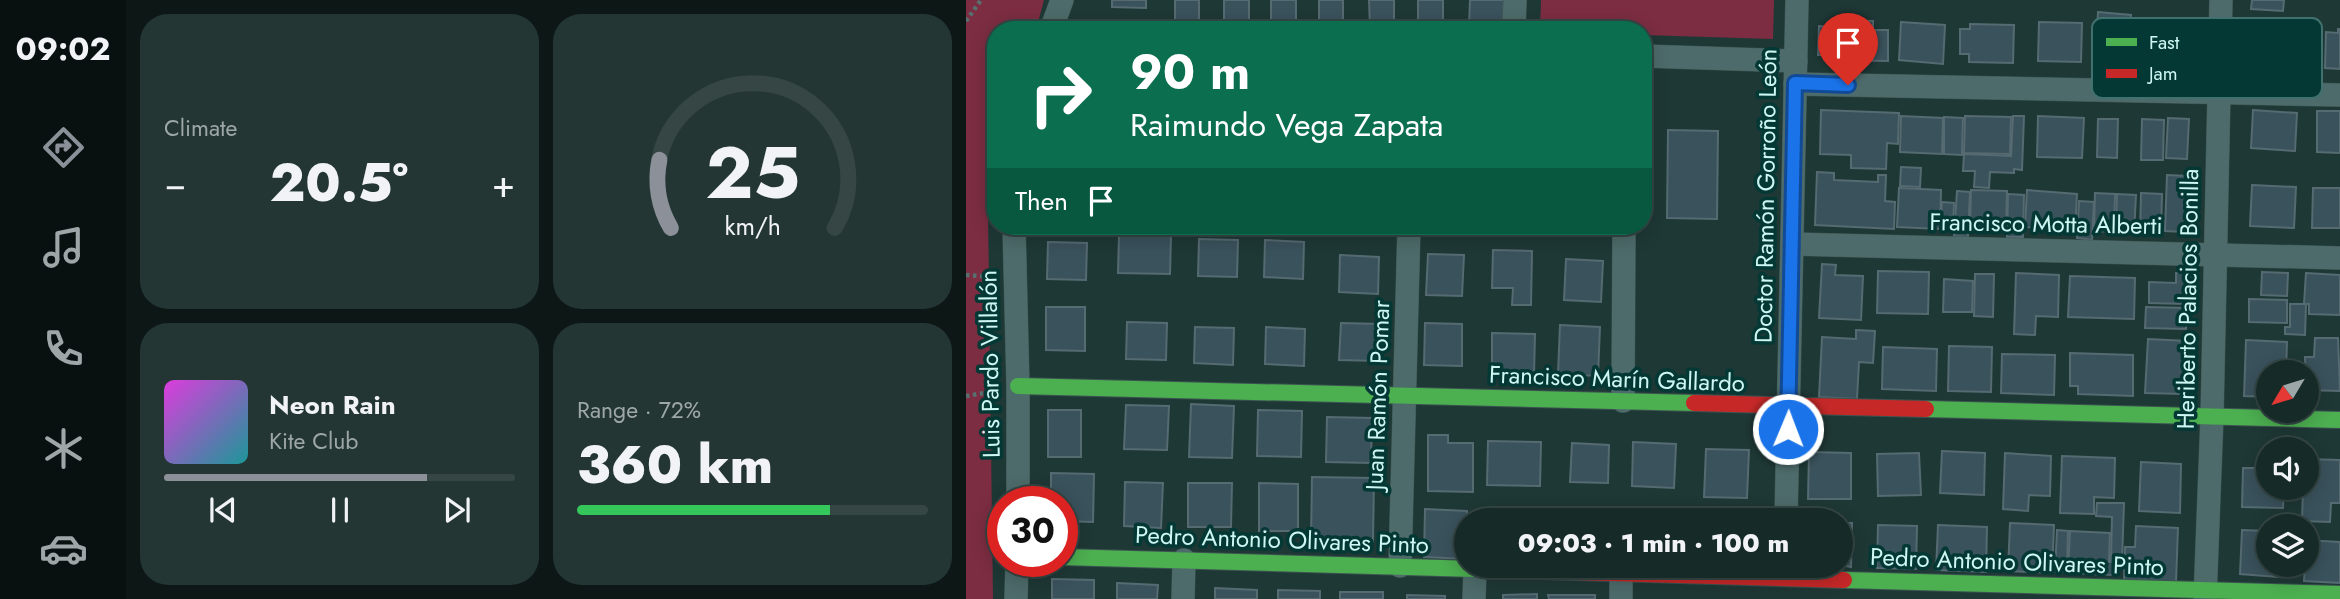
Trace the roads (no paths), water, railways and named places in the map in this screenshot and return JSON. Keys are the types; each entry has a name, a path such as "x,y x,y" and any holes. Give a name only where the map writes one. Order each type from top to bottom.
{"street":[{"path":"1054,21 1062,0"},
{"path":"1514,21 1515,0"},
{"name":"Doctor Ramón Gorroño León","path":"1786,508 1797,0"},
{"name":"Heriberto Palacios Bonilla","path":"2221,0 2221,18"},
{"path":"1652,57 1796,72 2092,87"},
{"path":"2322,95 2340,95"},
{"name":"Heriberto Palacios Bonilla","path":"2205,594 2213,416 2219,98"},
{"name":"Luis Pardo Villalón","path":"1014,235 1018,486"},
{"name":"Juan Ramón Pomar","path":"1400,566 1409,235"},
{"path":"1623,235 1623,401"},
{"name":"Francisco Motta Alberti","path":"1792,244 2340,258"},
{"name":"Francisco Marín Gallardo","path":"1018,386 2340,420"},
{"name":"Pedro Antonio Olivares Pinto","path":"1078,557 1454,568"},
{"path":"1183,599 1184,560"},
{"path":"1016,599 1017,577"},
{"path":"1474,599 1475,578"},
{"path":"1621,578 1621,599"},
{"name":"Pedro Antonio Olivares Pinto","path":"1724,578 2205,594 2340,594"}]}
